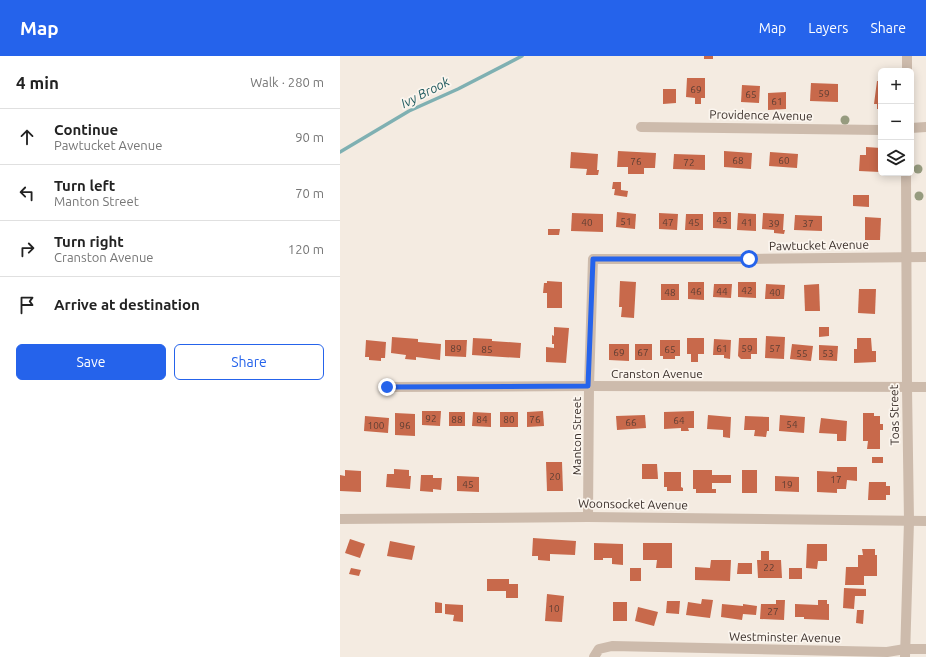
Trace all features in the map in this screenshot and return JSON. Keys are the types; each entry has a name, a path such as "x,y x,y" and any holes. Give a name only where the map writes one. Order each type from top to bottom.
{"street":[{"path":"907,56 907,68"},
{"name":"Providence Avenue","path":"641,127 878,130"},
{"path":"914,128 926,127"},
{"name":"Toas Street","path":"905,653 909,521 906,176"},
{"name":"Pawtucket Avenue","path":"593,259 926,257"},
{"name":"Manton Street","path":"588,517 588,386 593,259"},
{"name":"Cranston Avenue","path":"387,387 926,387"},
{"name":"Woonsocket Avenue","path":"340,519 588,517 926,520"},
{"name":"Westminster Avenue","path":"594,657 599,649 605,647 905,653 926,649"}],"building":[{"path":"704,56 713,56 713,59 704,59"},
{"path":"687,78 705,78 705,98 701,98 701,104 695,104 695,98 686,97"},
{"path":"878,81 878,109 877,104 874,104"},
{"path":"811,83 838,84 838,102 810,101"},
{"path":"742,85 760,86 759,103 741,102"},
{"path":"663,89 676,89 676,103 663,104"},
{"path":"786,92 786,109 768,110 768,93"},
{"path":"866,147 878,148 878,172 859,171 860,155 866,155"},
{"path":"618,151 656,153 655,168 644,168 644,174 628,174 628,167 617,167"},
{"path":"724,151 752,153 751,169 724,167"},
{"path":"571,152 598,154 598,175 586,175 587,169 570,168"},
{"path":"770,152 798,154 797,168 769,166"},
{"path":"674,154 705,155 705,170 673,169"},
{"path":"613,182 621,182 621,190 628,191 627,197 614,195 615,189 612,189"},
{"path":"853,195 869,195 869,207 853,206"},
{"path":"617,212 636,214 635,229 616,227"},
{"path":"713,212 731,212 731,229 713,228"},
{"path":"572,213 603,214 603,232 571,231"},
{"path":"659,213 678,214 677,230 659,229"},
{"path":"738,213 756,214 756,231 737,230"},
{"path":"763,213 784,214 784,234 774,233 774,230 762,229"},
{"path":"686,214 703,214 703,230 685,230"},
{"path":"795,215 822,216 822,231 794,230"},
{"path":"865,217 881,218 880,240 865,240"},
{"path":"548,229 560,229 559,235 548,235"},
{"path":"547,281 562,282 562,308 547,308 547,293 543,293 544,283 547,283"},
{"path":"620,281 636,282 634,318 621,317 622,307 619,307"},
{"path":"688,282 704,282 704,300 688,299"},
{"path":"738,282 756,282 756,298 738,297"},
{"path":"661,284 679,284 679,300 661,300"},
{"path":"714,284 732,284 731,298 713,297"},
{"path":"766,284 785,285 784,299 765,299"},
{"path":"819,284 820,311 805,311 804,285"},
{"path":"859,289 876,289 875,314 858,313"},
{"path":"554,327 569,328 566,363 546,362 546,347 554,348 554,344 552,344 552,335 554,336"},
{"path":"819,327 829,327 829,336 819,337"},
{"path":"766,336 785,337 784,359 765,358"},
{"path":"392,337 418,339 418,342 441,344 440,360 416,357 416,360 405,359 406,355 391,353"},
{"path":"473,338 521,343 520,358 472,355"},
{"path":"687,338 704,338 704,354 698,354 698,362 691,362 691,354 687,354"},
{"path":"739,338 757,338 757,354 751,354 751,359 741,359 738,356"},
{"path":"857,338 871,338 872,351 876,351 876,362 854,363 854,349 857,349"},
{"path":"714,339 731,340 730,359 724,358 724,355 713,355"},
{"path":"366,340 386,342 385,358 381,358 381,361 369,360 369,357 365,357"},
{"path":"445,340 467,340 466,357 445,356"},
{"path":"660,340 680,340 680,356 675,356 675,359 663,359 663,356 660,356"},
{"path":"609,344 629,344 629,361 609,360"},
{"path":"635,344 652,344 652,360 635,360"},
{"path":"792,344 813,346 811,361 790,359"},
{"path":"819,345 838,346 837,361 819,360"},
{"path":"422,411 441,411 440,426 422,425"},
{"path":"543,411 544,426 527,427 527,412"},
{"path":"694,411 694,428 688,428 689,431 681,431 681,428 664,429 664,412"},
{"path":"449,412 465,412 465,426 449,426"},
{"path":"473,412 491,413 491,427 472,426"},
{"path":"500,412 518,412 518,427 500,427"},
{"path":"395,413 415,414 415,436 395,435"},
{"path":"863,413 874,413 874,416 880,416 880,424 883,424 883,430 880,430 880,449 867,449 868,441 863,441"},
{"path":"645,415 646,428 617,430 616,416"},
{"path":"708,415 731,417 730,438 723,437 723,430 707,429"},
{"path":"780,415 805,417 804,433 779,431"},
{"path":"365,416 389,418 388,433 364,431"},
{"path":"745,416 769,417 769,431 767,431 766,437 754,436 755,430 744,430"},
{"path":"821,418 847,421 846,441 837,441 837,434 819,433"},
{"path":"872,457 883,457 883,463 872,463"},
{"path":"546,462 562,462 563,491 547,491"},
{"path":"642,464 657,464 658,479 642,479"},
{"path":"837,467 857,467 857,481 847,480 846,489 837,489 837,493 817,492 817,471 837,472"},
{"path":"394,469 409,470 409,476 411,476 410,489 386,487 387,474 394,474"},
{"path":"345,470 361,471 361,492 340,491 340,475 345,476"},
{"path":"693,470 712,470 712,475 731,475 731,483 712,483 712,489 716,489 716,493 696,493 696,489 693,489"},
{"path":"742,470 757,470 757,493 742,493"},
{"path":"664,472 681,472 681,487 683,488 683,491 667,491 667,487 664,487"},
{"path":"421,475 433,475 433,478 442,478 441,490 433,489 433,492 420,491"},
{"path":"457,476 479,477 479,492 457,491"},
{"path":"775,476 799,477 799,492 775,491"},
{"path":"869,482 886,482 886,486 890,486 890,495 886,495 886,500 868,500"},
{"path":"533,538 576,541 575,555 550,554 550,561 538,560 538,556 532,556"},
{"path":"350,539 365,544 360,558 345,553"},
{"path":"390,541 415,546 412,560 387,556"},
{"path":"594,543 623,544 623,565 612,564 612,558 594,560"},
{"path":"643,543 672,543 672,568 656,568 657,560 643,560"},
{"path":"807,544 827,544 827,561 818,561 817,569 806,568"},
{"path":"862,549 875,549 875,555 877,555 877,576 864,576 864,585 845,585 846,567 858,567 858,555 863,555"},
{"path":"761,551 769,551 769,560 781,560 782,578 758,578 757,560 761,560"},
{"path":"711,560 731,560 730,581 695,580 695,567 710,568"},
{"path":"738,563 752,563 752,574 737,574"},
{"path":"351,568 361,570 359,576 349,574"},
{"path":"630,568 641,568 641,581 630,581"},
{"path":"789,568 802,568 802,579 789,579"},
{"path":"487,579 509,579 509,584 518,584 518,598 506,598 506,591 487,591"},
{"path":"844,588 866,589 866,596 855,596 854,609 843,608"},
{"path":"547,594 564,596 562,622 545,621"},
{"path":"702,599 713,600 710,618 686,615 688,602 701,604"},
{"path":"776,600 785,600 784,620 760,619 761,604 776,604"},
{"path":"818,600 827,600 827,604 829,604 829,620 804,619 804,617 795,617 795,604 818,605"},
{"path":"667,601 680,601 679,614 666,613"},
{"path":"435,602 442,603 442,613 435,613"},
{"path":"613,602 627,602 627,621 613,621"},
{"path":"445,604 463,605 463,622 453,621 454,615 445,614"},
{"path":"722,604 757,606 756,615 743,614 742,620 721,617"},
{"path":"638,607 658,612 654,626 635,621"},
{"path":"857,610 864,610 863,624 856,623"}],"waterway":[{"name":"Ivy Brook","path":"340,152 409,111 458,89 522,56"}],"route":[{"path":"387,387 588,386 593,259 749,259"}]}
